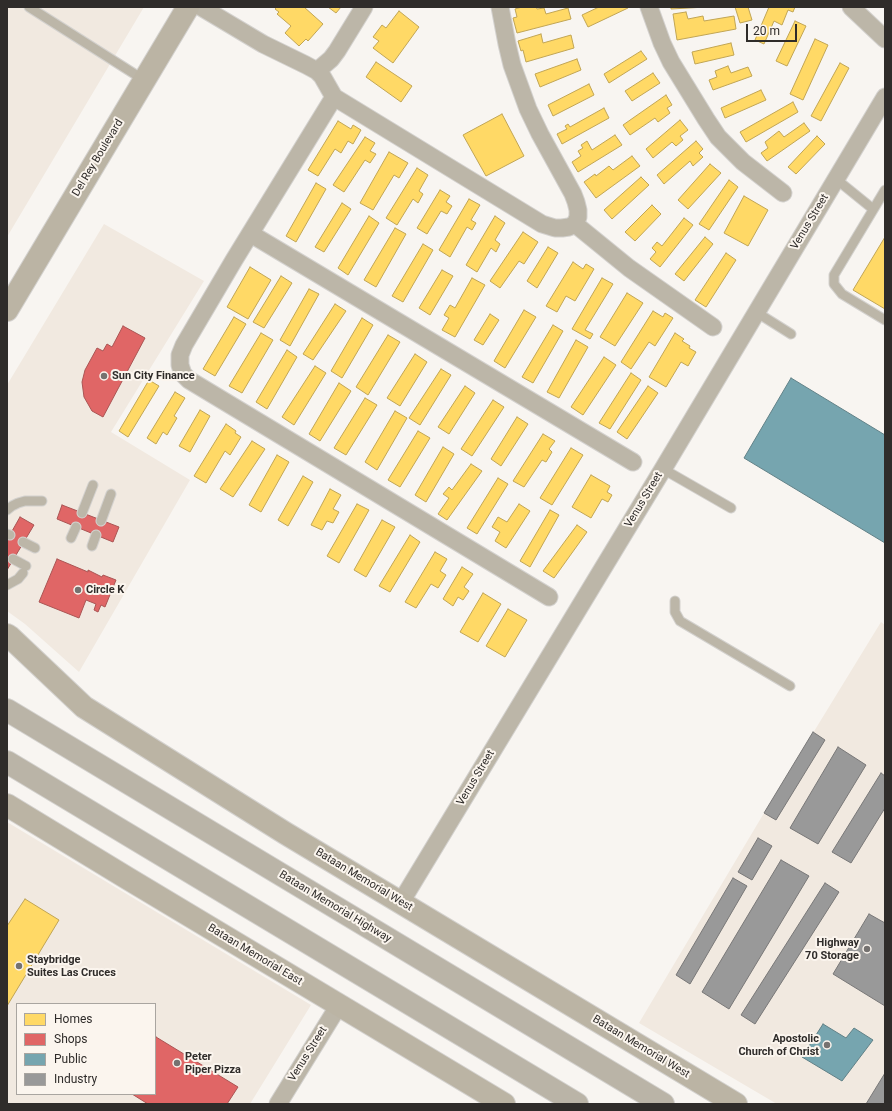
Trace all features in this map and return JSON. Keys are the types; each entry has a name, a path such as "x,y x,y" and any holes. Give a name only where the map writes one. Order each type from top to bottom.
{"highway":[{"name":"Bataan Memorial Highway","path":"7,710 663,1104"},
{"path":"7,762 578,1104"}],"main road":[{"name":"Del Rey Boulevard","path":"7,310 188,7"},
{"name":"Bataan Memorial West","path":"7,635 84,707 285,833 736,1104"},
{"name":"Bataan Memorial East","path":"7,805 504,1104"}],"street":[{"path":"201,7 263,44 317,71 322,76 334,97 542,224 555,228 569,227 575,224 578,217 576,202 546,146 518,84 507,44 500,7"},
{"path":"317,71 331,59 337,51 364,7"},
{"path":"649,7 662,43 671,62 718,136 743,162 783,193"},
{"path":"851,7 885,39"},
{"path":"334,97 184,346 180,355 180,365 183,374 196,384 549,597"},
{"name":"Venus Street","path":"401,902 663,469 885,97"},
{"path":"575,224 629,268 713,327"},
{"path":"251,234 633,462"},
{"name":"Venus Street","path":"278,1104 339,1005"}],"lane":[{"path":"29,7 145,80"},
{"path":"836,179 873,209"},
{"path":"885,190 834,275 834,284 842,294 885,320"},
{"path":"756,312 791,334"},
{"path":"663,469 730,508"},
{"path":"82,513 93,485"},
{"path":"101,520 112,494"},
{"path":"7,510 18,503 25,501 42,500"},
{"path":"71,538 76,527"},
{"path":"92,546 96,535"},
{"path":"24,542 35,548"},
{"path":"7,584 18,579 24,570 13,559"},
{"path":"675,601 675,612 680,621 790,686"}],"shaded area":[{"path":"7,7 144,7 7,237"},
{"path":"104,224 204,281 111,432 190,480 79,672 25,624 7,611 7,385"},
{"path":"881,622 885,625 885,1104 777,1104 639,1023 764,813"},
{"path":"7,822 311,1005 250,1104 7,1104"}],"building: Homes":[{"path":"277,7 304,7 323,24 308,41 306,39 299,46 285,33 291,26 277,14 279,12 275,9"},
{"path":"328,7 341,7 336,13"},
{"path":"522,7 536,7 537,9 544,8 546,14 568,8 571,19 517,33 513,18 517,17 515,9"},
{"path":"599,7 628,8 588,27 582,15"},
{"path":"671,7 706,7 671,9"},
{"path":"735,7 748,7 752,20 740,23"},
{"path":"769,7 795,7 793,12 788,10 782,25 774,21 764,44 755,40"},
{"path":"399,11 419,27 393,63 373,48 379,41 373,37 382,25 386,28"},
{"path":"686,12 688,19 703,16 704,21 734,16 736,29 677,40 673,14"},
{"path":"795,21 806,26 787,66 776,61"},
{"path":"541,34 543,43 571,35 574,48 526,62 523,50 521,51 518,41"},
{"path":"815,39 828,45 803,100 790,94"},
{"path":"731,43 734,55 695,64 692,52"},
{"path":"641,51 647,59 609,83 604,74"},
{"path":"577,59 581,70 540,87 535,74"},
{"path":"376,62 412,86 401,102 366,77"},
{"path":"840,63 849,68 821,121 811,116"},
{"path":"728,66 731,73 748,67 752,76 713,90 709,80 717,77 715,71"},
{"path":"653,73 660,83 632,101 625,91"},
{"path":"589,84 594,95 553,116 548,105"},
{"path":"761,90 766,100 725,118 721,108"},
{"path":"666,95 672,105 667,108 670,113 658,122 655,118 630,135 623,125"},
{"path":"793,102 798,112 746,142 740,132"},
{"path":"604,108 609,118 562,144 557,134 567,129 565,126 568,124 570,127"},
{"path":"502,114 524,156 486,176 463,135"},
{"path":"680,120 688,130 680,136 683,140 676,146 672,142 653,158 646,149"},
{"path":"338,121 351,129 353,125 361,130 353,144 348,141 341,153 335,149 318,176 308,170"},
{"path":"804,123 810,131 767,161 761,153 768,148 765,142 779,131 784,137"},
{"path":"615,135 622,145 578,172 572,162 581,156 578,151 583,148 581,145 587,141 592,150"},
{"path":"817,136 825,144 796,174 788,167"},
{"path":"365,137 375,143 370,151 376,154 370,163 365,160 344,192 333,185"},
{"path":"696,141 703,149 699,153 703,157 693,166 690,161 664,184 657,175"},
{"path":"389,152 408,163 399,178 394,175 373,210 360,203"},
{"path":"632,156 640,166 596,198 584,182 595,174 596,176 609,166 613,170"},
{"path":"710,164 721,173 688,209 678,200"},
{"path":"417,168 428,175 419,191 423,194 418,203 413,199 397,225 386,218"},
{"path":"641,177 649,185 612,219 604,210"},
{"path":"729,180 738,187 709,230 699,224"},
{"path":"316,183 326,189 296,242 286,236"},
{"path":"440,190 450,196 446,202 452,206 447,214 441,211 427,234 417,228"},
{"path":"744,196 768,210 748,246 724,233"},
{"path":"469,199 480,205 471,220 476,223 472,230 467,227 450,257 439,250"},
{"path":"342,203 351,209 324,252 315,247"},
{"path":"652,205 661,214 635,241 625,232"},
{"path":"369,216 379,223 348,275 338,268"},
{"path":"495,216 505,223 495,240 500,244 496,252 491,248 477,272 466,265"},
{"path":"684,218 693,225 660,267 650,259 656,252 652,248 657,242 662,246"},
{"path":"395,228 406,234 376,287 364,280"},
{"path":"523,232 538,242 524,264 519,261 500,288 490,281"},
{"path":"705,237 713,244 684,281 675,274"},
{"path":"885,237 885,309 853,290"},
{"path":"423,244 433,250 403,302 392,296"},
{"path":"548,247 558,253 537,288 527,281"},
{"path":"726,253 736,260 706,307 695,300"},
{"path":"573,262 583,269 586,264 594,269 575,301 566,296 557,312 546,306"},
{"path":"250,267 271,280 248,319 227,307"},
{"path":"442,270 453,276 430,315 419,308"},
{"path":"281,276 292,283 264,328 253,322"},
{"path":"472,278 485,285 455,337 442,330 449,318 444,315 450,305 455,308"},
{"path":"602,278 613,284 585,330 593,334 590,339 572,329"},
{"path":"309,289 319,294 290,346 280,340"},
{"path":"627,293 643,303 615,346 600,337"},
{"path":"335,304 346,311 313,360 303,354"},
{"path":"524,310 536,317 505,368 494,361"},
{"path":"653,311 663,317 665,313 673,318 655,346 649,342 631,369 621,362"},
{"path":"490,314 499,320 483,345 474,340"},
{"path":"234,317 246,324 215,376 203,369"},
{"path":"362,318 373,325 342,378 331,371"},
{"path":"553,325 563,331 533,383 522,377"},
{"path":"261,333 273,340 242,393 229,386"},
{"path":"675,333 684,339 682,341 690,346 689,348 696,352 688,366 681,362 666,387 649,377"},
{"path":"388,335 400,342 368,395 356,387"},
{"path":"576,340 588,347 559,398 547,392"},
{"path":"287,350 297,357 267,409 256,402"},
{"path":"415,354 427,362 400,406 387,398"},
{"path":"604,357 616,365 583,415 571,407"},
{"path":"315,366 326,373 294,425 282,417"},
{"path":"441,369 451,375 420,425 409,418"},
{"path":"631,373 641,380 610,429 599,423"},
{"path":"149,380 159,386 128,437 119,431"},
{"path":"339,383 351,391 320,441 309,434"},
{"path":"465,386 475,393 449,434 438,427"},
{"path":"648,386 658,393 627,439 617,432"},
{"path":"175,392 185,398 174,416 177,418 167,435 163,432 156,444 147,438"},
{"path":"365,398 377,405 346,455 334,448"},
{"path":"493,400 504,407 472,456 461,449"},
{"path":"200,410 210,416 190,452 179,446"},
{"path":"395,411 407,418 377,470 365,462"},
{"path":"517,417 528,424 501,466 491,459"},
{"path":"226,424 236,431 235,433 241,437 230,455 225,451 206,483 194,476"},
{"path":"418,431 430,438 400,487 388,480"},
{"path":"543,434 555,441 549,449 552,452 546,462 542,460 524,487 513,481"},
{"path":"252,441 265,449 233,497 220,489"},
{"path":"443,447 454,454 426,502 415,495"},
{"path":"571,448 583,455 552,505 540,498"},
{"path":"277,455 289,462 261,512 249,505"},
{"path":"471,464 482,471 447,520 438,514 449,498 443,494 449,487 452,490"},
{"path":"591,475 610,486 607,492 612,495 608,502 602,499 591,518 572,507"},
{"path":"303,476 313,482 288,526 278,520"},
{"path":"498,478 508,484 477,534 467,528"},
{"path":"330,489 341,495 333,509 339,512 333,523 327,521 322,530 311,525"},
{"path":"357,504 369,510 339,563 327,556"},
{"path":"519,504 530,511 506,548 495,541 500,532 492,527 498,517 507,522"},
{"path":"550,510 559,515 530,567 520,561"},
{"path":"382,520 395,527 366,577 354,570"},
{"path":"577,525 587,532 554,578 543,571"},
{"path":"410,535 420,542 390,592 379,586"},
{"path":"435,552 447,559 440,571 446,575 438,588 431,584 416,608 405,602"},
{"path":"462,567 473,574 464,587 469,591 463,600 458,597 453,606 443,599"},
{"path":"483,593 501,604 478,642 460,632"},
{"path":"508,609 527,620 505,657 486,646"},
{"name":"Staybridge Suites Las Cruces","path":"25,899 59,920 7,1006 7,926"}],"building: Shops":[{"name":"Sun City Finance","path":"123,326 145,338 103,417 92,411 84,397 82,382 85,370 97,348 103,351 107,344 112,347"},
{"path":"62,505 119,527 113,542 57,519"},
{"path":"20,517 34,525 7,570 7,540"},
{"name":"Circle K","path":"57,559 88,572 88,570 102,577 103,575 116,580 105,607 101,605 98,612 94,610 96,604 86,600 79,618 39,602"},
{"name":"Peter Piper Pizza","path":"156,1037 238,1087 227,1104 148,1104 134,1095 156,1095"}],"building: Public":[{"path":"791,378 885,435 885,543 744,458"},
{"path":"823,1024 846,1038 854,1028 873,1040 842,1081 802,1057"}],"building: Industry":[{"path":"813,732 825,740 776,820 764,813"},
{"path":"838,747 866,765 818,844 790,828"},
{"path":"881,773 885,776 885,808 851,863 832,852"},
{"path":"758,838 772,846 752,880 738,872"},
{"path":"781,860 809,876 729,1009 702,992"},
{"path":"733,878 747,886 690,984 676,975"},
{"path":"825,883 839,892 755,1024 741,1015"},
{"name":"Highway 70 Storage","path":"869,914 885,923 885,1006 833,974"},
{"path":"885,1073 885,1104 866,1104"}],"place":[{"name":"Sun City Finance","path":"104,376"},
{"name":"Circle K","path":"78,590"},
{"name":"Highway 70 Storage","path":"867,949"},
{"name":"Staybridge Suites Las Cruces","path":"19,966"},
{"name":"Apostolic Church of Christ","path":"827,1045"},
{"name":"Peter Piper Pizza","path":"177,1063"}]}
